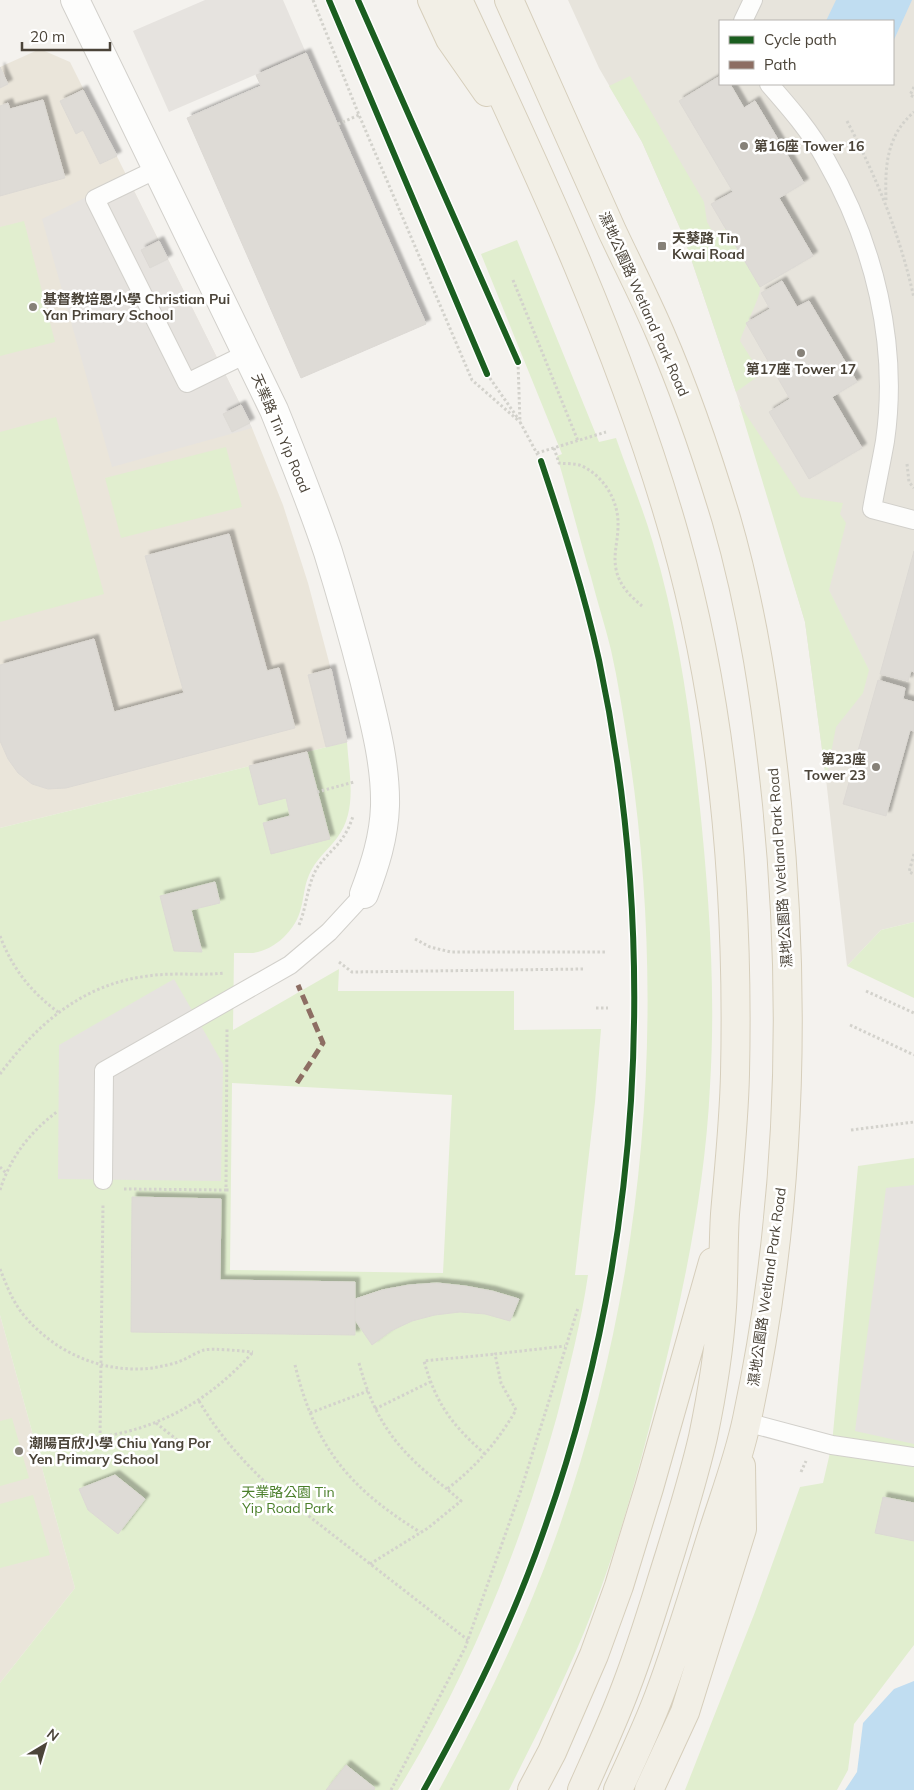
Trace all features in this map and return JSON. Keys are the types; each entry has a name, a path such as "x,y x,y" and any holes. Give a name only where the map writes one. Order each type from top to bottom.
{"main road":[{"path":"432,0 450,38 535,164"},
{"path":"458,0 535,164 612,348 646,445 675,537 699,634 716,727 733,910 736,994 735,1078 725,1220 722,1308 714,1381 702,1440 686,1503 653,1608 627,1684 582,1790"},
{"name":"濕地公園路 Wetland Park Road","path":"509,0 660,332 696,426 727,523 751,621 766,712 786,907 788,994 783,1166 762,1338 744,1434 686,1619 660,1694 618,1790"},
{"path":"532,1790 552,1752 594,1655 619,1586 650,1488 725,1220"},
{"path":"649,1790 685,1712 742,1529 744,1434"}],"street":[{"name":"天業路 Tin Yip Road","path":"75,0 274,410 299,471 327,551 349,623 377,738 384,776 385,806 382,836 377,858 364,894"}],"lane":[{"path":"743,20 753,0"},
{"path":"770,85 798,118 826,158 848,202 866,247 879,294 886,343 888,392 885,440 872,509 914,520"},
{"path":"157,169 96,199 187,383 246,354"},
{"path":"103,1184 104,1071 290,965 329,932 364,894"},
{"path":"744,1434 832,1444 914,1457"}],"path":[{"path":"313,0 472,380 520,422"},
{"path":"914,87 910,95 914,97"},
{"path":"886,204 885,170 887,158 895,136 914,112"},
{"path":"338,124 360,115"},
{"path":"847,121 865,155 886,204 907,268 914,298"},
{"path":"512,280 578,441"},
{"path":"514,353 518,362 520,422"},
{"path":"483,365 487,374 520,422 544,470"},
{"path":"537,453 606,432"},
{"path":"554,448 559,463 580,465 594,473 613,497 618,526 614,556 616,570 621,584 630,596 642,606"},
{"path":"353,773 354,789"},
{"path":"317,792 354,782"},
{"path":"294,932 299,926 305,910 318,866 340,843 349,829 355,809"},
{"path":"914,854 909,872 914,874"},
{"path":"0,936 2,946 17,972 43,1001 58,1012"},
{"path":"415,939 430,947 451,952 607,952"},
{"path":"339,962 352,972 583,969"},
{"path":"0,1074 40,1027 58,1012 90,994 118,983 147,976 225,973"},
{"path":"866,991 914,1013"},
{"path":"596,1008 608,1008"},
{"path":"226,1190 227,1026 233,1023"},
{"path":"850,1025 914,1055"},
{"path":"0,1190 15,1155 28,1138 58,1111"},
{"path":"851,1130 914,1122"},
{"path":"0,1167 6,1173"},
{"path":"100,1438 103,1184 231,1190"},
{"path":"0,1269 9,1291 22,1312 38,1330 57,1346 78,1357 101,1365 128,1369 154,1368 180,1361 205,1350 253,1352 219,1386 199,1401 178,1413 129,1432 100,1438 60,1440"},
{"path":"390,1790 468,1640 521,1490 578,1308"},
{"path":"485,1454 464,1436 450,1419 430,1382 424,1361 566,1346"},
{"path":"447,1489 485,1454 502,1433 516,1410 501,1383 495,1354"},
{"path":"359,1363 375,1409 388,1431 420,1468 461,1500 420,1532 370,1564"},
{"path":"295,1365 302,1394 328,1449 346,1473 367,1495 384,1509 420,1532"},
{"path":"375,1409 430,1382"},
{"path":"310,1413 368,1391"},
{"path":"199,1401 220,1435 265,1482 468,1640"},
{"path":"156,1423 186,1447"}],"shaded area":[{"path":"205,0 283,0 306,53 169,112 133,31"},
{"path":"568,0 914,0 914,922 881,930 847,966 826,779 805,622 748,428 683,235 642,142 599,68"},
{"path":"40,49 70,62 252,428 283,505 308,583 329,662 347,742 0,828 0,67"},
{"path":"127,177 252,428 112,467 42,219"},
{"path":"174,979 223,1064 221,1181 58,1179 59,1045"},
{"path":"914,1185 914,1444 855,1431 886,1188"},
{"name":"潮陽百欣小學 Chiu Yang Por Yen Primary School","path":"0,1315 75,1588 0,1683"}],"green space":[{"path":"630,76 704,202 707,222 715,236 725,229 760,287 758,298 740,341 761,374 736,392 683,235 642,142 609,86"},
{"path":"24,221 55,342 0,356 0,227"},
{"path":"517,240 599,442 616,438 649,530 662,575 682,670 699,799 706,870 712,978 712,1050 707,1125 698,1204 676,1320 636,1479 592,1612 563,1680 509,1790 439,1790 487,1698 530,1604 555,1539 586,1443 611,1346 629,1247 641,1147 647,1046 647,946 640,846 628,746 614,662 557,456 562,454 481,254"},
{"path":"739,404 801,497 843,503 840,514 846,523 829,590 869,670 863,693 836,727 826,779 805,622"},
{"path":"56,417 104,594 0,622 0,432"},
{"path":"226,447 242,507 121,538 105,478"},
{"name":"天業路公園 Tin Yip Road Park","path":"347,742 351,792 348,816 344,827 312,870 306,883 298,916 283,938 261,951 234,953 233,1030 339,969 338,991 514,991 514,1030 601,1029 595,1102 575,1275 588,1275 578,1328 557,1416 527,1513 491,1609 448,1701 398,1790 0,1790 0,1683 75,1588 0,1315 0,828","holes":["232,1083 452,1095 443,1273 230,1270"]},
{"path":"914,922 914,998 847,966 881,930"},
{"path":"914,1158 914,1645 854,1724 848,1770 837,1790 685,1790 755,1612 800,1487 823,1483 832,1444 858,1166"},
{"path":"12,1418 29,1478 0,1486 0,1421"},
{"path":"33,1495 50,1555 0,1568 0,1504"}],"water":[{"path":"836,0 912,0 894,40 894,20 826,20"},
{"path":"914,1681 914,1790 845,1790 857,1772 863,1723 894,1689"}],"building":[{"path":"306,53 426,324 301,378 187,118 261,86 256,75"},
{"path":"0,67 8,84 0,88"},
{"name":"第16座 Tower 16","path":"719,77 719,85 731,85 744,108 755,101 804,183 779,198 813,256 760,287 711,204 733,192 679,101"},
{"path":"83,90 117,156 100,164 83,130 76,134 60,101"},
{"path":"43,100 65,178 0,196 0,106 8,103 10,109"},
{"path":"159,241 168,259 150,268 141,250"},
{"name":"第17座 Tower 17","path":"782,281 797,307 809,301 857,382 832,397 862,448 809,479 769,412 790,399 746,323 770,309 761,293"},
{"path":"241,405 250,423 232,432 223,414"},
{"path":"229,534 267,671 279,668 295,728 66,788 48,789 32,784 18,773 8,759 0,741 0,665 94,639 114,712 184,693 145,556"},
{"path":"914,551 914,672 911,671 908,681 880,674"},
{"path":"331,669 347,742 326,747 308,675"},
{"name":"第23座 Tower 23","path":"878,680 905,688 903,699 914,702 914,731 910,730 886,816 843,804"},
{"path":"307,752 330,839 271,854 263,823 290,816 286,798 259,805 249,766"},
{"path":"215,882 220,903 191,910 202,952 174,951 160,896"},
{"path":"132,1197 221,1199 220,1280 355,1282 355,1335 131,1332"},
{"path":"437,1283 492,1291 519,1299 510,1321 485,1314 460,1312 435,1315 412,1321 391,1331 372,1345 355,1320 355,1299 382,1290 409,1285"},
{"path":"115,1475 145,1499 118,1534 88,1510 79,1489"},
{"path":"883,1497 914,1503 914,1541 875,1533"},
{"path":"346,1765 375,1788 374,1790 326,1790"}],"marked path":[{"path":"297,1083 323,1043 298,985"}],"cycle path":[{"path":"329,0 487,374"},
{"path":"358,0 518,362"},
{"path":"424,1790 474,1696 518,1599 543,1533 576,1428 602,1320 620,1211 631,1101 634,990 630,879 618,769 599,660 587,610 541,461"}],"place":[{"name":"第16座 Tower 16","path":"744,146"},
{"name":"天葵路 Tin Kwai Road","path":"662,246"},
{"name":"基督教培恩小學 Christian Pui Yan Primary School","path":"33,307"},
{"name":"第17座 Tower 17","path":"801,353"},
{"name":"第23座 Tower 23","path":"876,767"},
{"name":"潮陽百欣小學 Chiu Yang Por Yen Primary School","path":"19,1451"}]}
